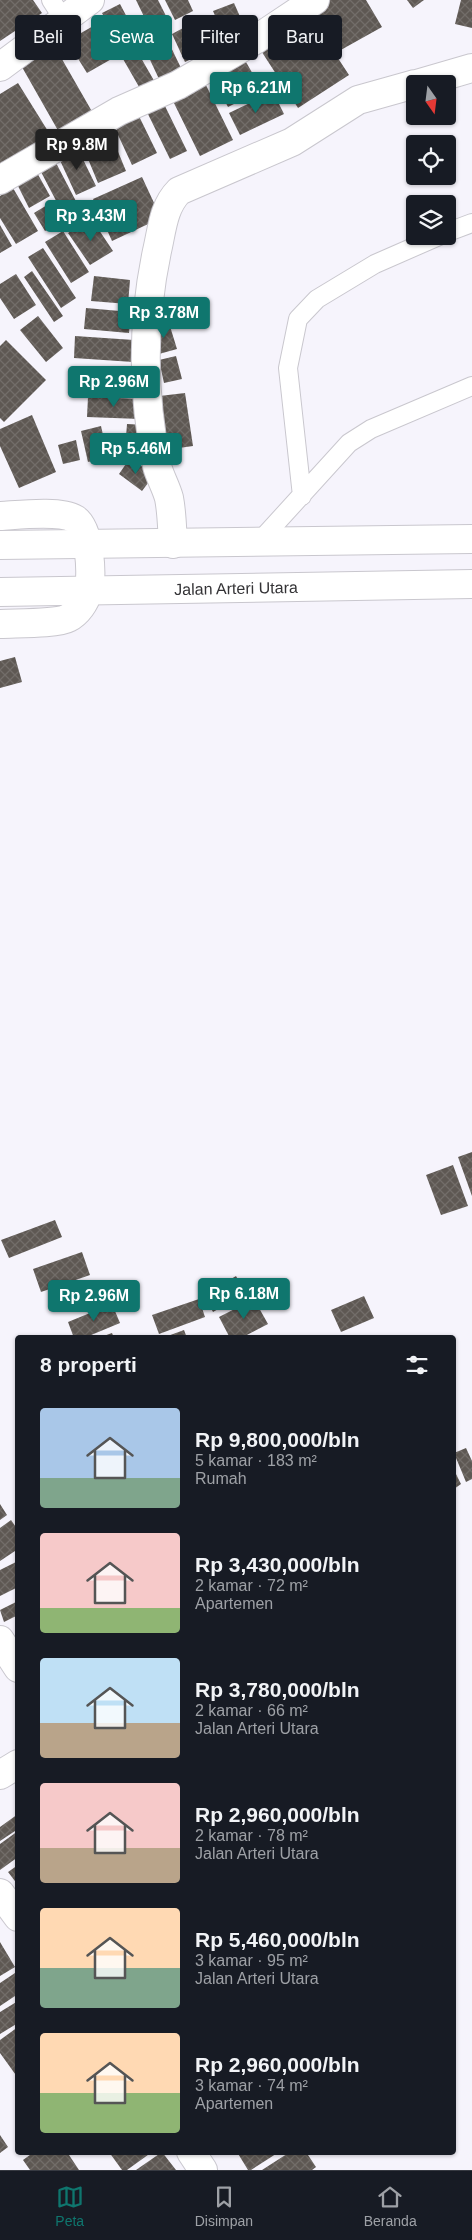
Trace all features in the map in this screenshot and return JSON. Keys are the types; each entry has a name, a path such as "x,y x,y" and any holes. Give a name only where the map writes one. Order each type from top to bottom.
{"main road":[{"path":"0,67 58,10 90,0"},
{"path":"0,180 119,111 178,85 255,40 315,0"},
{"path":"448,75 472,68"},
{"path":"173,544 169,498 158,467 148,410 145,355 147,312 153,270 168,204 179,191 292,142 358,100 406,87"},
{"path":"0,516 65,515 75,519 82,526 89,544 89,591 79,611 67,619 0,624"},
{"path":"0,545 472,539"},
{"name":"Jalan Arteri Utara","path":"0,592 472,584"},
{"path":"0,1640 15,1663"},
{"path":"0,1775 15,1766"},
{"path":"0,1893 15,1913"},
{"path":"193,2155 203,2170"}],"lane":[{"path":"456,229 472,223"},
{"path":"302,496 288,368 298,319 317,299 375,264 418,245"},
{"path":"258,543 349,443 371,428 472,386"}],"building":[{"path":"0,0 33,0 42,13 39,15 15,15 15,31 0,41"},
{"path":"136,0 158,0 166,15 143,15"},
{"path":"165,0 188,0 193,11 175,20"},
{"path":"328,0 366,0 382,27 342,49 342,15 319,15 315,7"},
{"path":"407,0 424,0 413,8"},
{"path":"461,0 472,0 472,28 455,24"},
{"path":"234,3 239,15 215,15 213,11"},
{"path":"120,4 126,15 103,15 102,13"},
{"path":"91,27 91,60 110,60 87,73 79,60 81,60 81,33"},
{"path":"182,29 182,56 172,34"},
{"path":"268,40 268,60 339,60 349,75 298,108 258,46"},
{"path":"172,49 181,68 159,79 150,60 172,60"},
{"path":"18,60 62,60 94,115 60,134"},
{"path":"124,60 142,60 156,84 142,92"},
{"path":"232,60 245,60 262,90 228,107 209,72"},
{"path":"204,81 233,140 200,156 171,97"},
{"path":"18,83 51,136 0,168 0,94"},
{"path":"273,92 284,114 240,135 229,113"},
{"path":"163,102 187,151 170,159 146,110"},
{"path":"136,110 157,153 132,165 112,122"},
{"path":"109,130 126,171 98,183 81,142"},
{"path":"77,147 96,186 76,195 58,156"},
{"path":"54,159 79,207 64,216 39,168"},
{"path":"36,171 50,196 29,208 16,182"},
{"path":"142,177 161,218 112,241 93,199"},
{"path":"13,188 38,231 16,244 0,218 0,196"},
{"path":"52,202 63,220 45,231 34,213"},
{"path":"91,218 113,251 90,265 68,233"},
{"path":"0,225 12,246 0,253"},
{"path":"63,231 89,272 71,283 45,242"},
{"path":"43,248 76,298 61,308 28,257"},
{"path":"32,271 63,316 54,322 24,277"},
{"path":"16,274 36,305 14,319 0,298 0,284"},
{"path":"94,276 130,280 128,304 91,301"},
{"path":"86,308 131,312 129,333 84,329"},
{"path":"38,316 63,348 46,362 20,330"},
{"path":"169,323 177,349 159,354 152,328"},
{"path":"75,336 134,340 133,362 74,358"},
{"path":"6,340 46,380 4,422 0,418 0,346"},
{"path":"176,356 182,379 164,383 159,360"},
{"path":"76,370 138,372 137,389 75,385"},
{"path":"185,393 193,446 158,451 151,397"},
{"path":"88,397 141,399 140,419 87,417"},
{"path":"32,415 56,472 19,488 0,446 0,429"},
{"path":"127,424 146,425 143,452 125,450"},
{"path":"101,426 108,457 88,462 81,431"},
{"path":"76,440 80,460 63,464 58,445"},
{"path":"130,458 154,475 142,491 119,474"},
{"path":"15,657 22,682 0,688 0,661"},
{"path":"472,1152 472,1196 458,1157"},
{"path":"453,1165 468,1206 441,1215 426,1175"},
{"path":"55,1220 62,1237 9,1258 1,1240"},
{"path":"82,1252 90,1275 41,1292 33,1269"},
{"path":"236,1276 246,1293 213,1312 204,1295"},
{"path":"364,1296 374,1318 341,1332 331,1310"},
{"path":"199,1299 205,1317 159,1334 152,1315"},
{"path":"254,1299 268,1324 247,1335 228,1335 219,1317"},
{"path":"112,1304 120,1323 91,1335 73,1335 68,1322"},
{"path":"184,1330 186,1335 170,1335"},
{"path":"466,1448 472,1461 472,1479 466,1482 456,1458 456,1452"},
{"path":"456,1474 461,1484 456,1488"},
{"path":"0,1504 7,1515 0,1520"},
{"path":"11,1520 15,1526 15,1551 0,1561 0,1528"},
{"path":"15,1562 15,1588 0,1596 0,1570"},
{"path":"15,1602 15,1616 4,1622 0,1610"},
{"path":"15,1816 15,1831 0,1841 0,1827"},
{"path":"15,1833 15,1859 0,1870 0,1844"},
{"path":"15,1867 15,1881 8,1872"},
{"path":"0,1942 15,1967 0,1976"},
{"path":"15,1973 15,1996 0,2006 0,1983"},
{"path":"15,2003 15,2025 0,2034 0,2012"},
{"path":"15,2029 15,2074 0,2053 0,2040"},
{"path":"0,2135 8,2147 0,2153"},
{"path":"30,2155 69,2155 79,2170 30,2170 23,2160"},
{"path":"111,2155 148,2155 127,2170 122,2170"},
{"path":"158,2155 164,2155 176,2170 136,2170"},
{"path":"239,2155 274,2155 251,2170 248,2170"},
{"path":"285,2155 308,2155 316,2167 312,2170 262,2170"}]}
